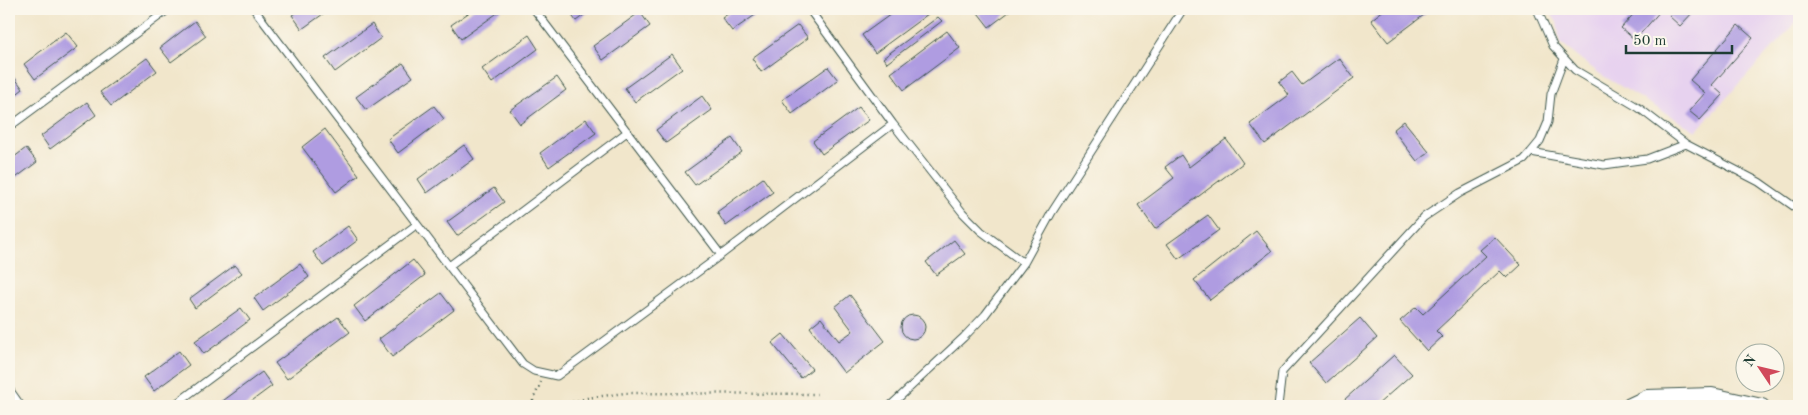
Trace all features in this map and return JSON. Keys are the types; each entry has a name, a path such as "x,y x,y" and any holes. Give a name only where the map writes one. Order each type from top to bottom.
{"street":[{"path":"1628,406 1647,397 1712,395 1762,406"}],"lane":[{"path":"9,127 168,9"},
{"path":"254,9 523,364 545,375 557,376 721,256 893,124"},
{"path":"534,9 721,256"},
{"path":"809,9 893,124 963,213 980,231 1024,263"},
{"path":"890,406 979,320 1024,263 1052,212 1183,9"},
{"path":"1537,9 1553,46 1574,70 1639,108 1686,144 1759,182 1799,210"},
{"path":"1278,406 1282,372 1424,217 1460,193 1524,160 1531,152 1540,141 1548,122 1551,94 1564,59"},
{"path":"449,266 627,132"},
{"path":"1531,152 1604,165 1647,159 1686,144"},
{"path":"173,406 416,225"},
{"path":"9,389 21,406"}],"path":[{"path":"533,406 533,400 545,375"},
{"path":"558,406 587,398 625,393 817,394"}],"shaded area":[{"path":"1547,9 1799,9 1799,19 1696,131 1600,74 1560,43 1557,22"}],"building":[{"path":"301,9 330,9 302,29 292,15"},
{"path":"474,9 503,9 461,39 451,25"},
{"path":"567,9 592,9 576,21"},
{"path":"735,9 764,9 732,31 722,18"},
{"path":"898,9 930,9 932,11 875,53 862,35"},
{"path":"975,9 1013,9 989,27"},
{"path":"1385,9 1432,9 1388,42 1371,20"},
{"path":"1638,9 1662,9 1635,40 1621,28"},
{"path":"1675,9 1696,9 1680,26 1669,16"},
{"path":"640,12 650,26 603,60 593,46"},
{"path":"938,17 942,21 887,63 883,58"},
{"path":"195,21 206,36 171,62 160,48"},
{"path":"372,24 381,38 335,72 325,58"},
{"path":"798,25 808,38 761,72 752,58"},
{"path":"1738,25 1753,38 1712,85 1723,95 1700,120 1689,111 1705,93 1690,80"},
{"path":"947,31 960,48 904,90 891,73"},
{"path":"66,32 78,47 35,79 24,64"},
{"path":"529,35 538,49 492,83 482,69"},
{"path":"672,54 682,68 635,102 625,88"},
{"path":"147,58 157,71 111,106 100,92"},
{"path":"1339,58 1354,78 1265,144 1250,124 1289,95 1279,82 1292,72 1302,85"},
{"path":"403,63 413,77 366,110 356,97"},
{"path":"828,67 838,80 792,114 782,100"},
{"path":"12,74 23,89 9,100 9,76"},
{"path":"557,77 566,90 520,124 510,110"},
{"path":"702,96 712,110 666,143 656,130"},
{"path":"87,102 96,115 50,149 41,136"},
{"path":"434,106 444,119 398,153 388,139"},
{"path":"859,107 869,120 822,154 813,141"},
{"path":"586,119 596,133 549,167 540,153"},
{"path":"1404,121 1429,152 1417,161 1393,130"},
{"path":"325,129 359,175 336,192 302,147"},
{"path":"732,138 742,152 695,185 685,172"},
{"path":"1226,139 1243,163 1155,229 1138,205 1174,178 1165,167 1181,155 1189,167"},
{"path":"464,145 474,159 427,193 418,179"},
{"path":"26,148 37,162 9,183 9,161"},
{"path":"763,178 773,192 726,226 717,212"},
{"path":"494,188 504,202 457,236 447,222"},
{"path":"1208,215 1219,230 1178,259 1167,244"},
{"path":"348,226 358,240 323,266 313,252"},
{"path":"1256,231 1272,251 1210,300 1194,280"},
{"path":"1495,237 1521,265 1507,278 1500,271 1436,331 1442,337 1427,351 1400,321 1416,307 1423,314 1486,256 1480,250"},
{"path":"954,240 965,254 936,275 926,262"},
{"path":"413,260 425,275 365,321 354,306"},
{"path":"300,264 309,277 263,311 254,298"},
{"path":"235,265 242,273 195,308 189,299"},
{"path":"441,293 454,310 392,357 379,339"},
{"path":"850,295 885,341 844,373 810,327 821,318 839,341 853,331 835,307"},
{"path":"241,308 250,320 204,354 195,341"},
{"path":"913,315 922,318 925,327 922,336 913,339 904,336 901,327 904,318"},
{"path":"338,317 350,332 287,379 275,363"},
{"path":"1360,318 1377,338 1326,383 1309,363"},
{"path":"783,334 812,369 801,378 772,343"},
{"path":"179,351 189,365 154,391 144,377"},
{"path":"1394,355 1412,374 1376,406 1350,406 1344,400"},
{"path":"262,372 272,386 245,406 216,406"}]}
